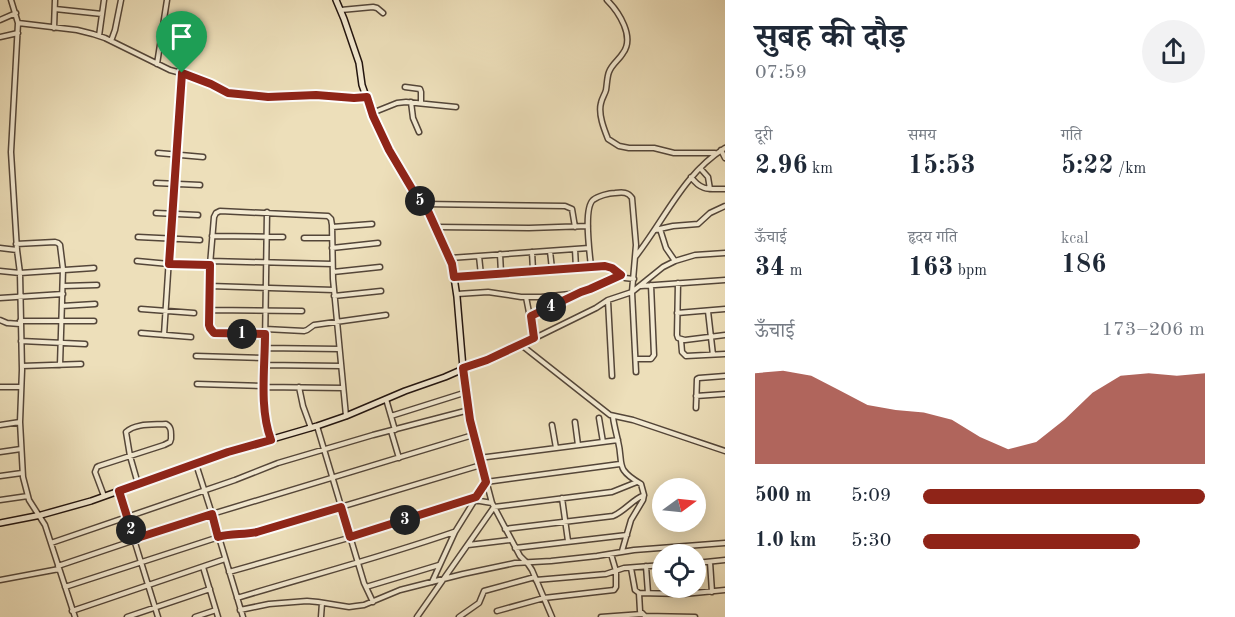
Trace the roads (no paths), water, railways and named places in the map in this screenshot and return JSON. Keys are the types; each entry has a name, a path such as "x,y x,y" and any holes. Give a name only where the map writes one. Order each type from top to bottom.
{"street":[{"path":"11,0 18,23 11,152 16,247 20,273 22,473 28,496 45,525 75,617"},
{"path":"54,28 55,0"},
{"path":"99,36 104,0"},
{"path":"111,41 120,0"},
{"path":"157,64 167,0"},
{"path":"336,0 359,63 362,85 372,113 398,166 428,211 450,258 457,294 469,410 479,458 493,505 510,540 536,578 552,617"},
{"path":"607,0 617,13 628,38 623,54 609,72 601,103 601,115 608,139 619,146 629,148 654,148 682,154 716,153"},
{"path":"341,10 373,7 383,13"},
{"path":"55,9 102,14"},
{"path":"0,20 16,13"},
{"path":"18,23 77,30 99,36 170,70 211,84 228,93 268,97 316,95 367,97"},
{"path":"0,37 18,33"},
{"path":"164,335 182,73"},
{"path":"405,87 420,89 421,103"},
{"path":"372,113 397,104 411,102 456,107"},
{"path":"411,102 413,118 419,132"},
{"path":"636,257 691,177 723,149 725,158"},
{"path":"158,153 203,157"},
{"path":"700,168 706,174 710,189"},
{"path":"691,177 702,188 725,189"},
{"path":"156,183 200,185"},
{"path":"591,267 589,205 594,199 616,192 627,193 632,198 635,232 636,257 632,292 636,372"},
{"path":"422,204 565,206 572,209 575,227"},
{"path":"657,229 698,224 710,213 725,206"},
{"path":"346,416 337,322 334,296 331,219 328,216 267,212 220,211 216,213 210,263 209,310 210,328 214,333 304,331 314,324 337,322 386,315"},
{"path":"267,212 264,412 271,440"},
{"path":"156,213 198,215"},
{"path":"332,227 372,224"},
{"path":"435,227 588,226"},
{"path":"657,229 675,261"},
{"path":"212,236 283,237"},
{"path":"138,237 200,240"},
{"path":"304,238 332,238"},
{"path":"0,248 58,243 63,269 60,365"},
{"path":"332,248 378,243"},
{"path":"450,258 589,248"},
{"path":"575,249 576,268"},
{"path":"550,251 552,269"},
{"path":"532,252 533,270"},
{"path":"0,523 38,515 104,496 228,452 346,416 386,398 487,360 573,320 608,300 632,292 663,267 675,261 695,255 725,253"},
{"path":"500,254 501,273"},
{"path":"479,256 481,275"},
{"path":"137,261 169,264 267,261 333,264"},
{"path":"454,277 609,266 625,278 634,279"},
{"path":"333,272 380,267"},
{"path":"0,271 20,273 94,268"},
{"path":"531,316 621,275"},
{"path":"640,286 725,279"},
{"path":"678,283 677,336 681,340 682,352 686,356 725,354"},
{"path":"63,286 97,285"},
{"path":"636,359 651,358 654,355 651,285"},
{"path":"210,286 334,290"},
{"path":"334,296 381,291"},
{"path":"457,294 488,292 541,297 581,292"},
{"path":"0,298 63,294"},
{"path":"526,297 534,338"},
{"path":"608,300 612,376"},
{"path":"62,306 95,304"},
{"path":"141,309 194,313"},
{"path":"677,313 725,309"},
{"path":"209,310 302,311"},
{"path":"708,311 713,356"},
{"path":"0,320 8,323 94,321"},
{"path":"141,333 192,336"},
{"path":"681,340 725,335"},
{"path":"21,341 85,344"},
{"path":"520,344 614,417 633,420 725,451"},
{"path":"265,348 339,349"},
{"path":"196,356 265,358"},
{"path":"22,366 81,364"},
{"path":"265,365 341,366"},
{"path":"696,408 697,379 725,376"},
{"path":"197,384 343,388"},
{"path":"0,387 21,387"},
{"path":"300,387 303,406 324,449 358,563 373,602"},
{"path":"391,416 467,392"},
{"path":"696,396 725,394"},
{"path":"386,398 399,458"},
{"path":"51,543 278,463 469,410"},
{"path":"614,417 620,464 626,474 641,484 644,495 632,520 622,551"},
{"path":"599,418 603,442"},
{"path":"0,425 20,422"},
{"path":"575,422 578,445"},
{"path":"552,424 556,448"},
{"path":"104,496 95,469 99,466 130,456 164,445 170,442 171,432 168,425 146,425 127,430 130,456 138,484"},
{"path":"0,579 59,567 134,539 212,514 473,435"},
{"path":"479,458 618,440"},
{"path":"0,452 21,449"},
{"path":"196,464 243,617"},
{"path":"432,582 455,532 486,482 620,464"},
{"path":"65,587 218,537 257,532 481,465"},
{"path":"0,476 22,473"},
{"path":"229,572 475,499 493,505 562,498 612,492 637,482"},
{"path":"119,491 158,617"},
{"path":"505,530 613,516 644,495"},
{"path":"0,500 28,496"},
{"path":"562,498 568,541"},
{"path":"417,617 493,505"},
{"path":"237,598 455,532"},
{"path":"515,548 627,535"},
{"path":"467,545 510,540"},
{"path":"240,610 269,604 307,602 349,607 364,605 393,592 463,574 526,562 622,551 725,543"},
{"path":"497,611 544,598 611,591 616,587 616,571 611,554"},
{"path":"72,611 225,559"},
{"path":"706,562 725,560"},
{"path":"710,562 712,591"},
{"path":"366,586 439,565"},
{"path":"646,566 648,593"},
{"path":"459,617 479,603 484,591 536,578 606,574 652,566"},
{"path":"203,567 218,617"},
{"path":"631,568 634,590 639,593 684,594 725,590"},
{"path":"127,617 210,589"},
{"path":"639,593 640,611 645,616"},
{"path":"320,616 322,603"},
{"path":"195,617 216,610"},
{"path":"601,617 695,617"}]}
